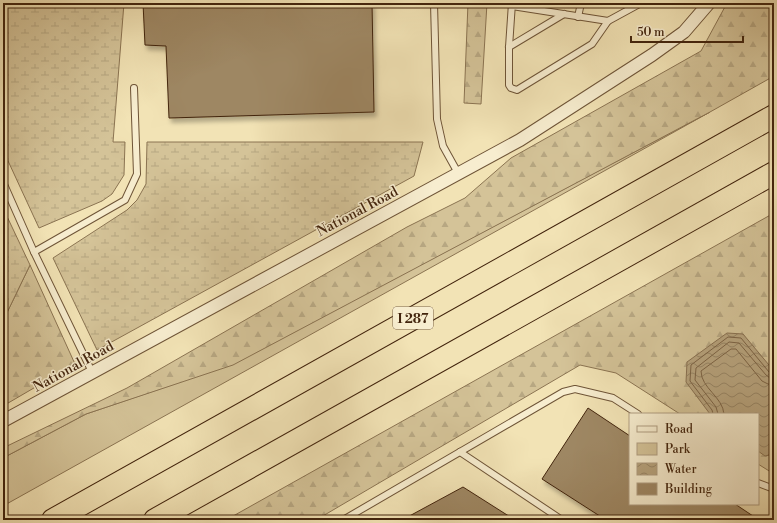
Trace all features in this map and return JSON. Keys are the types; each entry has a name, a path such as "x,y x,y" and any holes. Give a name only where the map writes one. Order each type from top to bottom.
{"highway":[{"name":"I 287","path":"53,520 774,116"},
{"path":"155,520 774,173"}],"street":[{"name":"National Road","path":"3,421 520,140 652,55 684,32 709,3"}],"lane":[{"path":"434,3 436,119 443,146 458,174"},
{"path":"578,17 581,3"},
{"path":"608,21 578,17 512,4 509,47 509,85 511,88 517,90 592,44 608,21 641,3"},
{"path":"509,47 564,14"},
{"path":"34,252 125,200 137,174 134,88"},
{"path":"3,182 34,252 92,372"},
{"path":"343,520 563,392 575,389 613,398 636,413"},
{"path":"460,452 562,520"},
{"path":"759,483 774,489"}],"green space":[{"path":"3,3 124,3 113,142 125,142 124,175 112,194 102,201 39,228 3,150"},
{"path":"468,3 487,3 481,104 464,103"},
{"path":"727,3 774,3 774,76 710,112 233,365 86,414 3,458 3,448 127,388 407,227 465,198 511,158 701,51"},
{"path":"710,112 3,506 3,458 86,414 233,364"},
{"path":"147,142 423,142 414,176 97,350 53,258 127,210 137,200 146,184"},
{"path":"3,208 30,265 3,321"},
{"path":"774,213 774,474 759,465 759,413 678,413 616,373 580,365 316,520 226,520"},
{"path":"30,265 75,364 3,406 3,321"}],"water":[{"path":"727,333 743,334 774,371 774,454 765,456 759,452 759,413 709,413 686,382 687,362"}],"building":[{"path":"143,3 372,3 374,112 169,118 166,46 145,45"},
{"path":"588,408 629,435 629,505 736,505 759,520 606,520 542,479"},
{"path":"463,487 515,520 402,520"}]}
